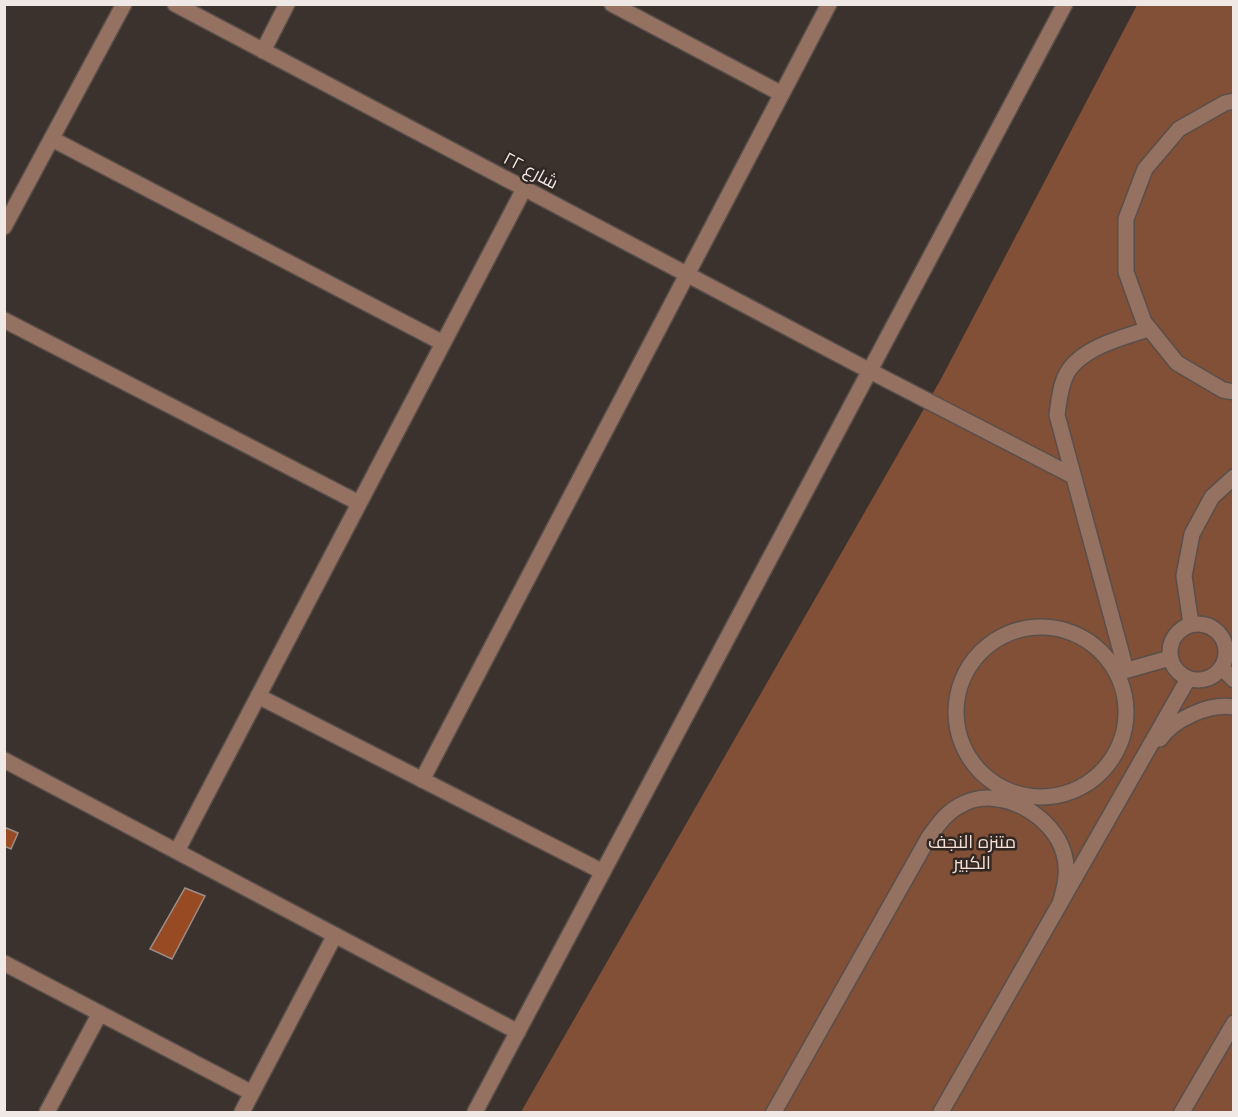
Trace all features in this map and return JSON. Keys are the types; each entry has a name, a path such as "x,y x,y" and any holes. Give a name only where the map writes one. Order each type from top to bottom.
{"street":[{"path":"4,227 124,4"},
{"name":"شارع ٢٢","path":"175,4 1073,476"},
{"path":"263,51 287,4"},
{"path":"612,4 782,94"},
{"path":"422,780 829,4"},
{"path":"475,1113 1065,4"},
{"path":"1233,101 1225,103 1179,129 1144,169 1126,219 1126,272 1144,322 1177,363 1223,390 1233,392"},
{"path":"52,139 443,343"},
{"path":"177,851 524,189"},
{"path":"4,320 359,503"},
{"path":"774,1113 929,837 946,814 966,802 987,798 1043,798 1071,792 1096,778 1115,756 1126,729 1126,700 1122,671 1057,415 1060,390 1068,371 1084,356 1105,342 1149,329"},
{"path":"1191,624 1184,576 1192,534 1212,497 1233,477"},
{"path":"1191,624 1213,627 1225,641 1226,660 1222,668 1207,680 1188,679 1180,674 1170,658 1172,640 1177,632 1191,624"},
{"path":"1060,904 1066,881 1064,853 1053,831 1034,813 990,780 971,760 959,735 956,708 962,681 975,657 996,639 1022,629 1049,627 1076,634 1100,650 1122,671"},
{"path":"1122,671 1170,658"},
{"path":"1222,668 1233,680"},
{"path":"941,1113 1188,679"},
{"path":"258,696 603,872"},
{"path":"1136,770 1165,732 1193,712 1233,707"},
{"path":"4,760 518,1032"},
{"path":"242,1113 334,935"},
{"path":"4,963 252,1093"},
{"path":"47,1113 100,1013"},
{"path":"1182,1113 1233,1023"}],"green space":[{"name":"متنزه النجف الكبير","path":"1137,5 1233,5 1233,1112 521,1112 941,379"}],"building":[{"path":"4,827 18,833 11,849 4,846"},
{"path":"185,888 205,896 172,959 150,949"}]}
